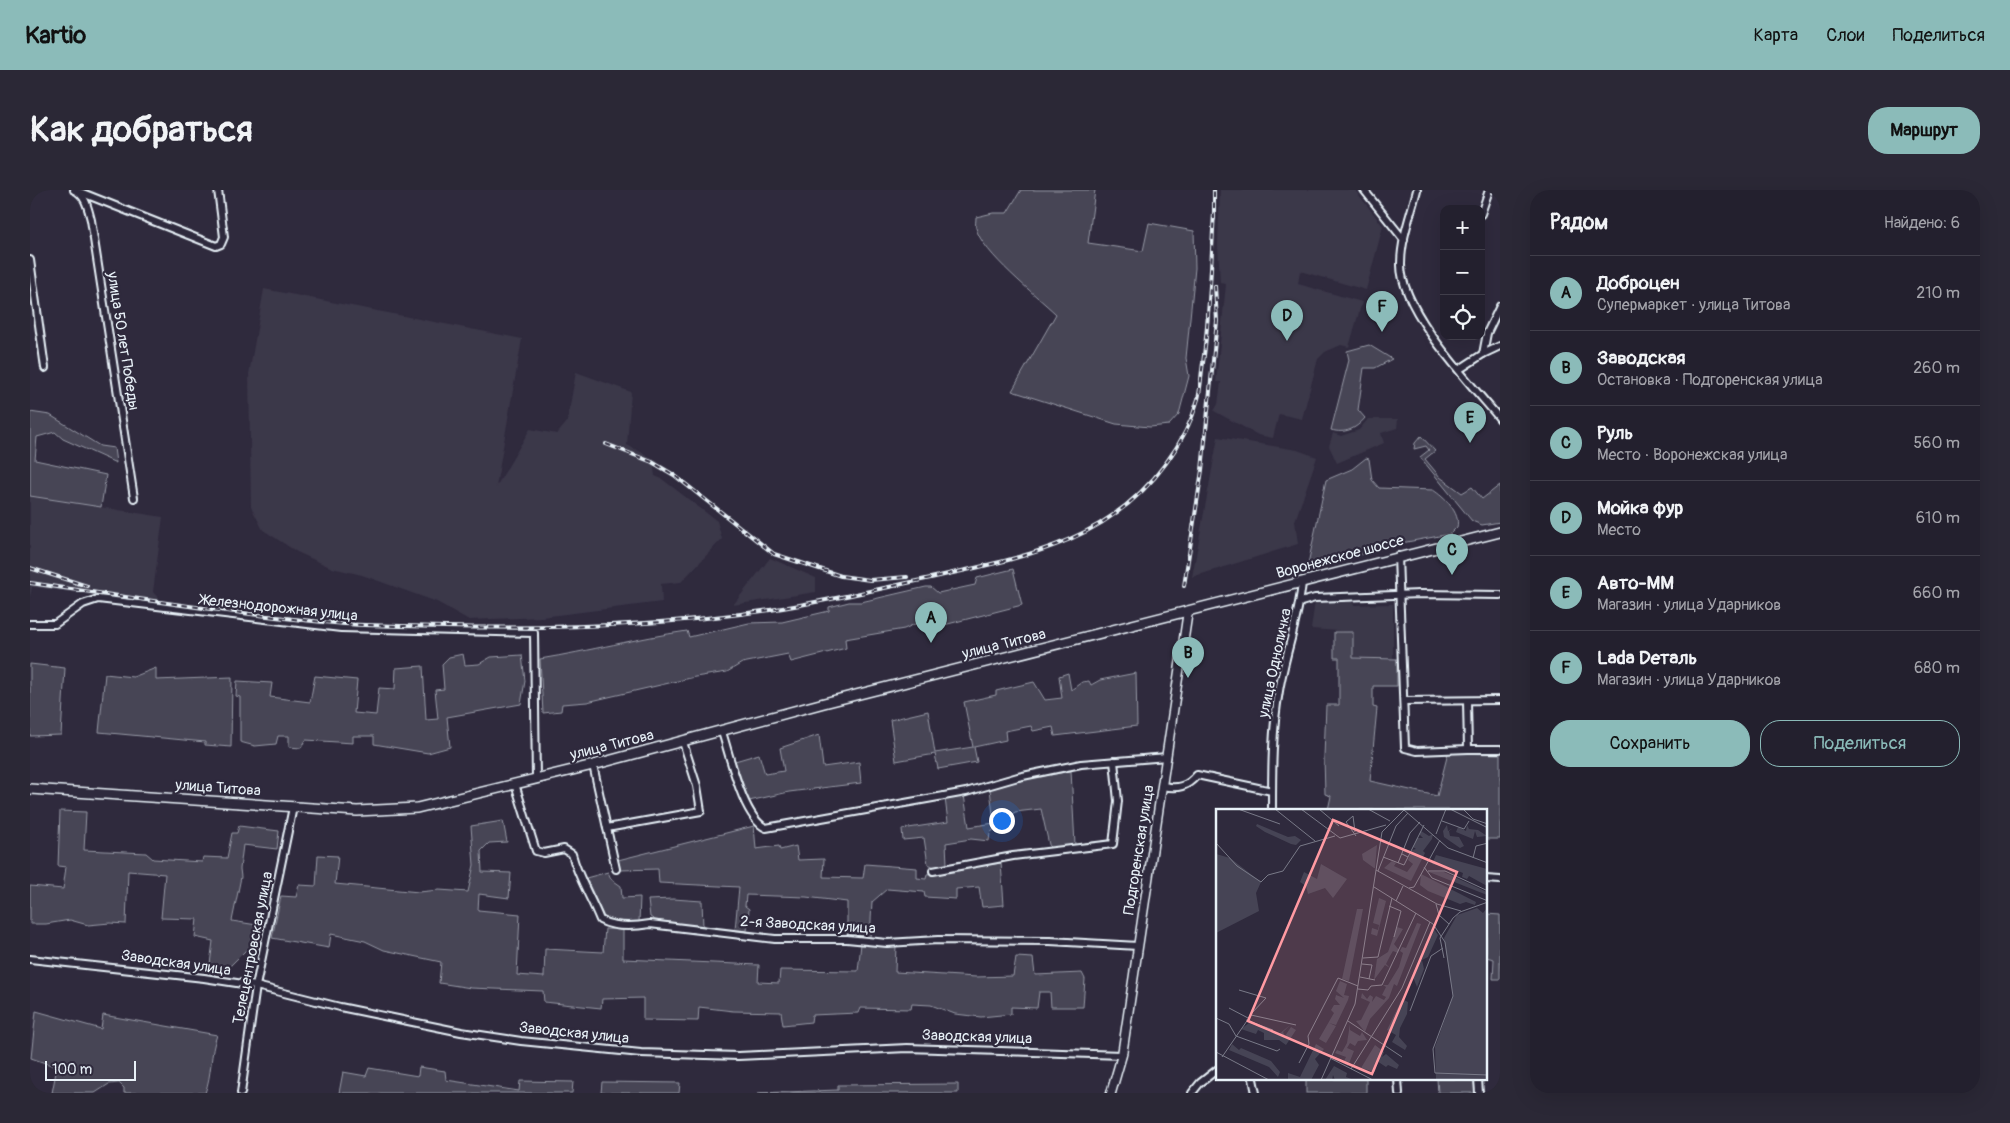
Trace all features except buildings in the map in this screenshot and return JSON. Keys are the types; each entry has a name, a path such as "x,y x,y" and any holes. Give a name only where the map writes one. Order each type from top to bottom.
{"main road":[{"name":"Воронежское шоссе","path":"1188,610 1500,532"},
{"name":"улица Титова","path":"30,789 380,812 417,808 722,732 824,703 1188,610"}],"street":[{"name":"улица 50 лет Победы","path":"76,191 216,246 221,244 224,236 218,190"},
{"path":"1364,190 1404,240"},
{"path":"1417,190 1404,240 1401,266 1408,296 1441,347 1500,419"},
{"path":"1484,205 1489,190"},
{"name":"улица 50 лет Победы","path":"76,191 87,204 91,220 134,498"},
{"path":"30,260 45,368"},
{"path":"1483,354 1486,333 1500,306"},
{"path":"1460,369 1483,354 1500,346"},
{"path":"1398,556 1401,596 1405,748 1417,751 1500,749"},
{"name":"улица Одноличка","path":"1272,809 1274,726 1279,689 1300,602 1302,582"},
{"path":"1300,602 1315,598 1500,595"},
{"name":"Железнодорожная улица","path":"30,624 54,624 83,604 98,599 341,628 534,633 536,778"},
{"name":"Подгоренская улица","path":"1111,1093 1122,1055 1188,610"},
{"path":"1404,701 1500,700"},
{"path":"1467,701 1468,749"},
{"path":"722,732 752,817 759,825 766,828 791,822 799,824 904,802 966,792 1018,777 1081,764 1167,756"},
{"path":"607,828 701,811 697,786 682,742"},
{"path":"933,871 1013,856 1113,844 1118,801 1114,761"},
{"path":"593,765 616,869"},
{"path":"1162,786 1177,789 1191,782 1197,775 1272,791"},
{"name":"2-я Заводская улица","path":"515,784 536,851 544,853 564,849 572,854 578,875 592,898 600,920 609,925 637,926 650,924 776,939 847,939 887,943 938,940 1050,941 1138,946"},
{"name":"Телецентровская улица","path":"241,1093 256,986 292,807"},
{"name":"Заводская улица","path":"30,959 108,966 256,986 340,1008 461,1032 521,1041 640,1053 738,1056 907,1048 1122,1055"},
{"path":"1192,1093 1200,1082 1216,1070"},
{"path":"1253,1080 1256,1093"},
{"path":"1398,1080 1399,1093"},
{"path":"1478,1080 1479,1093"}],"shaded area":[{"path":"1021,190 1095,190 1088,243 1143,251 1149,223 1194,231 1195,268 1186,358 1189,376 1179,414 1169,425 1150,427 1116,424 1012,391 1056,314 1023,285 988,249 976,228 976,217 993,213 1007,213"},
{"path":"1220,190 1355,190 1383,226 1366,290 1300,271 1298,284 1362,302 1349,347 1341,345 1325,352 1318,359 1302,419 1279,414 1273,438 1258,435 1214,411 1218,404 1221,382 1216,382 1226,284 1220,283 1218,245"},
{"path":"264,289 522,339 496,487 530,429 557,434 567,422 576,372 631,392 627,445 658,461 654,468 655,476 662,479 717,521 722,539 681,582 661,584 662,602 542,617 469,620 437,602 362,575 332,568 297,552 263,530 251,507 249,374"},
{"path":"1369,345 1392,359 1375,368 1364,368 1358,410 1365,418 1350,430 1331,430 1349,360 1347,351"},
{"path":"30,412 50,415 100,446 114,448 116,463 63,439 55,432 37,437 35,460 106,475 101,507 30,496"},
{"path":"1368,419 1398,419 1397,428 1381,433 1384,443 1337,463 1329,446 1333,433 1341,436 1359,430"},
{"path":"1421,436 1435,451 1425,459 1440,477 1462,493 1472,487 1482,499 1500,485 1500,522 1482,525 1472,521 1420,457 1429,450 1426,446 1414,449 1415,443"},
{"path":"1218,437 1297,450 1317,457 1295,521 1298,544 1192,577"},
{"path":"1366,458 1369,459 1372,480 1379,488 1433,490 1451,506 1458,522 1457,527 1450,534 1396,544 1311,570 1308,564 1326,480 1352,469"},
{"path":"30,496 163,517 153,592 161,601 161,604 32,587 30,597"},
{"path":"770,558 816,578 816,592 733,605"},
{"path":"1013,569 1022,605 940,626 937,614 904,629 845,639 846,648 791,662 788,654 742,663 727,672 695,677 587,702 562,704 561,711 543,713 540,659 687,631 689,637 749,623 782,622 829,611 829,607 849,602 861,602 926,587 931,587 938,593 975,585 977,578"},
{"path":"1352,599 1354,605 1393,604 1393,658 1353,658 1353,632 1311,629 1315,601"},
{"path":"1334,632 1353,632 1353,658 1397,659 1397,686 1373,686 1373,707 1377,708 1370,781 1437,796 1448,753 1500,754 1500,839 1488,839 1488,809 1328,809 1331,796 1325,794 1324,757 1326,705 1339,705 1339,658 1334,658"},
{"path":"463,654 465,665 479,664 491,657 522,655 525,681 521,704 447,717 450,747 428,753 374,744 374,736 353,736 353,743 306,740 301,748 289,747 289,736 278,736 276,744 255,746 240,742 240,697 236,696 237,681 272,683 270,697 310,702 315,676 357,680 354,713 376,715 379,688 395,689 396,668 423,666 426,720 438,719 435,690 444,689 442,664 449,657"},
{"path":"30,664 65,668 61,735 30,736"},
{"path":"156,668 156,680 232,677 231,747 205,745 205,742 99,732 105,674 133,677"},
{"path":"1068,673 1071,690 1082,682 1089,681 1091,685 1100,680 1136,673 1137,726 1055,736 1053,727 1033,731 1031,726 1005,731 1006,740 974,747 977,762 938,769 935,754 896,761 890,720 928,711 935,753 973,747 964,702 996,695 996,691 1034,682 1045,700 1062,698 1059,676"},
{"path":"819,735 823,767 859,762 861,783 789,792 749,801 735,761 759,754 765,774 784,771 780,748"},
{"path":"1071,771 1075,845 1050,849 1041,809 1015,812 990,833 989,841 971,839 946,843 947,864 937,868 928,864 924,838 903,840 902,829 948,822 945,798 964,795 969,827 994,823 990,789 1011,782"},
{"path":"60,811 86,812 84,850 146,853 153,859 202,862 203,857 227,858 232,833 237,833 239,826 279,831 277,849 243,845 241,877 232,921 263,926 258,950 247,949 223,973 209,972 213,941 195,937 197,919 161,918 165,874 128,871 126,924 88,925 70,920 46,924 30,924 30,886 63,889 66,867 58,866"},
{"path":"503,821 507,842 489,843 481,851 482,872 511,873 509,898 479,894 478,910 520,914 517,975 544,977 545,949 603,952 605,929 623,930 623,959 759,965 758,982 779,983 780,970 858,971 861,944 896,946 895,972 976,977 1013,976 1016,957 1033,958 1035,975 1082,973 1085,979 1083,1007 1051,1007 1050,992 1039,992 1037,1008 1011,1007 1011,1014 981,1017 955,1014 931,1005 912,1004 911,1009 860,1008 858,1013 812,1015 811,1022 783,1025 781,1012 733,1011 699,1007 698,1021 643,1020 643,998 602,999 601,1008 544,1002 543,991 471,988 439,983 441,962 384,950 365,941 331,934 329,948 272,938 281,896 296,897 299,885 316,886 318,855 338,856 335,884 419,892 439,890 468,892 474,865 471,826"},
{"path":"754,826 756,849 779,846 780,850 796,846 798,860 824,859 823,877 863,878 865,864 917,868 917,878 926,879 927,874 1001,863 1004,905 982,907 979,887 956,889 956,899 925,897 924,892 887,889 872,902 870,938 847,937 847,902 806,897 746,895 745,906 749,909 747,931 735,930 739,887 659,883 658,869 620,870 618,860"},
{"path":"608,872 611,879 621,886 622,898 640,897 639,922 605,919 586,878"},
{"path":"648,900 702,901 703,927 655,920 650,917"},
{"path":"1488,914 1500,915 1500,979 1493,979 1494,959 1488,958"},
{"path":"36,1011 101,1029 103,1015 217,1035 205,1093 124,1093 124,1088 119,1083 109,1084 95,1093 52,1093 57,1067 31,1058"},
{"path":"419,1067 445,1071 446,1080 519,1091 520,1081 573,1082 572,1093 339,1093 343,1072 366,1076 369,1068 418,1076"},
{"path":"1306,1080 1366,1080 1366,1093 1306,1093"},
{"path":"1437,1080 1474,1080 1475,1093 1438,1093"},
{"path":"602,1082 680,1083 679,1093 601,1093"},
{"path":"958,1084 958,1093 758,1093 838,1090 838,1085"}],"railway":[{"path":"1214,190 1214,219"},
{"path":"30,583 226,611 345,624 487,628 568,627 689,620 770,610 828,600 1027,555 1058,544 1088,530 1117,513 1143,491 1166,463 1181,440 1189,424 1200,390 1209,306 1214,212"},
{"path":"1184,586 1202,470 1217,321 1215,286"},
{"path":"606,444 652,462 674,475 774,554 841,576 870,580 907,577"},
{"path":"30,568 87,586"}],"place":[{"name":"Lada Dеталь","path":"1382,332"},
{"name":"Мойка фур","path":"1287,341"},
{"name":"Авто-ММ","path":"1470,443"},
{"name":"Руль","path":"1452,575"},
{"name":"Доброцен","path":"931,643"},
{"name":"Заводская","path":"1188,678"}]}
